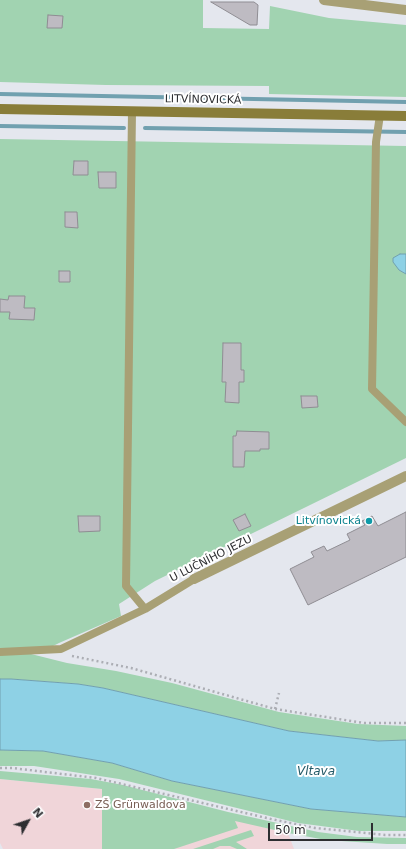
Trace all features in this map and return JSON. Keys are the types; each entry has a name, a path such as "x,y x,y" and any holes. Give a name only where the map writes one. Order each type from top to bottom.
{"main road":[{"name":"LITVÍNOVICKÁ","path":"0,109 406,116"}],"street":[{"path":"324,0 406,10"},
{"name":"U LUČNÍHO JEZU","path":"194,579 406,476"}],"lane":[{"path":"132,111 126,586 144,609"},
{"path":"380,115 376,142 372,389 406,422"},
{"name":"U LUČNÍHO JEZU","path":"0,652 61,648 144,609 194,579"}],"path":[{"path":"66,655 131,668 276,707 364,723 406,723"},
{"path":"276,707 280,693"},
{"path":"0,768 12,768 96,778 271,820 315,828 385,835 406,835"}],"shaded area":[{"name":"ZŠ Grünwaldova","path":"0,779 113,790 288,833 294,849 3,849 0,843"}],"green space":[{"path":"0,0 203,0 203,28 269,29 270,6 329,18 406,25 406,97 269,94 269,86 106,85 0,82"},
{"path":"0,139 406,146 406,458 155,581 119,604 121,616 45,650 0,652"},
{"path":"27,653 67,663 116,671 172,683 279,712 358,724 406,726 406,740 378,741 289,731 103,688 78,684 0,679 0,655"},
{"path":"0,750 43,751 112,763 172,781 311,809 406,817 406,831 359,831 298,823 119,779 34,766 0,766"},
{"path":"0,771 91,779 123,785 228,812 318,832 357,837 406,838 406,844 326,840 235,821 238,828 174,849 102,849 102,789 0,779"},
{"path":"251,830 254,836 236,842 247,849 220,846 213,849 193,849"}],"water":[{"path":"400,254 406,254 406,274 399,270 393,262 393,258"},
{"name":"Vltava","path":"0,679 78,684 103,688 289,731 378,741 406,740 406,817 311,809 172,781 112,763 43,751 0,750"}],"building":[{"path":"211,2 254,2 258,5 257,25 250,25"},
{"path":"48,15 63,16 62,28 47,28"},
{"path":"74,161 88,161 88,175 73,175"},
{"path":"98,172 116,172 116,188 99,188"},
{"path":"65,212 77,212 78,228 65,227"},
{"path":"59,271 70,271 70,282 59,282"},
{"path":"9,296 25,296 24,308 35,308 34,320 9,319 10,312 0,312 0,299 8,300"},
{"path":"223,343 241,343 241,370 244,370 244,382 239,382 239,403 225,402 226,382 222,382"},
{"path":"301,396 317,396 318,407 302,408"},
{"path":"237,431 269,432 269,449 260,449 260,451 245,451 244,467 233,467 233,436 236,436"},
{"path":"406,512 406,557 308,605 290,569 314,557 311,552 324,546 327,551 350,540 347,534 365,525 362,521 372,516 378,526"},
{"path":"245,514 251,526 239,531 233,520"},
{"path":"78,516 100,516 100,531 79,532"}],"waterway":[{"path":"0,94 406,102"},
{"path":"0,126 124,128"},
{"path":"145,128 406,132"}],"place":[{"name":"Litvínovická","path":"369,521"},
{"name":"ZŠ Grünwaldova","path":"87,805"}]}
